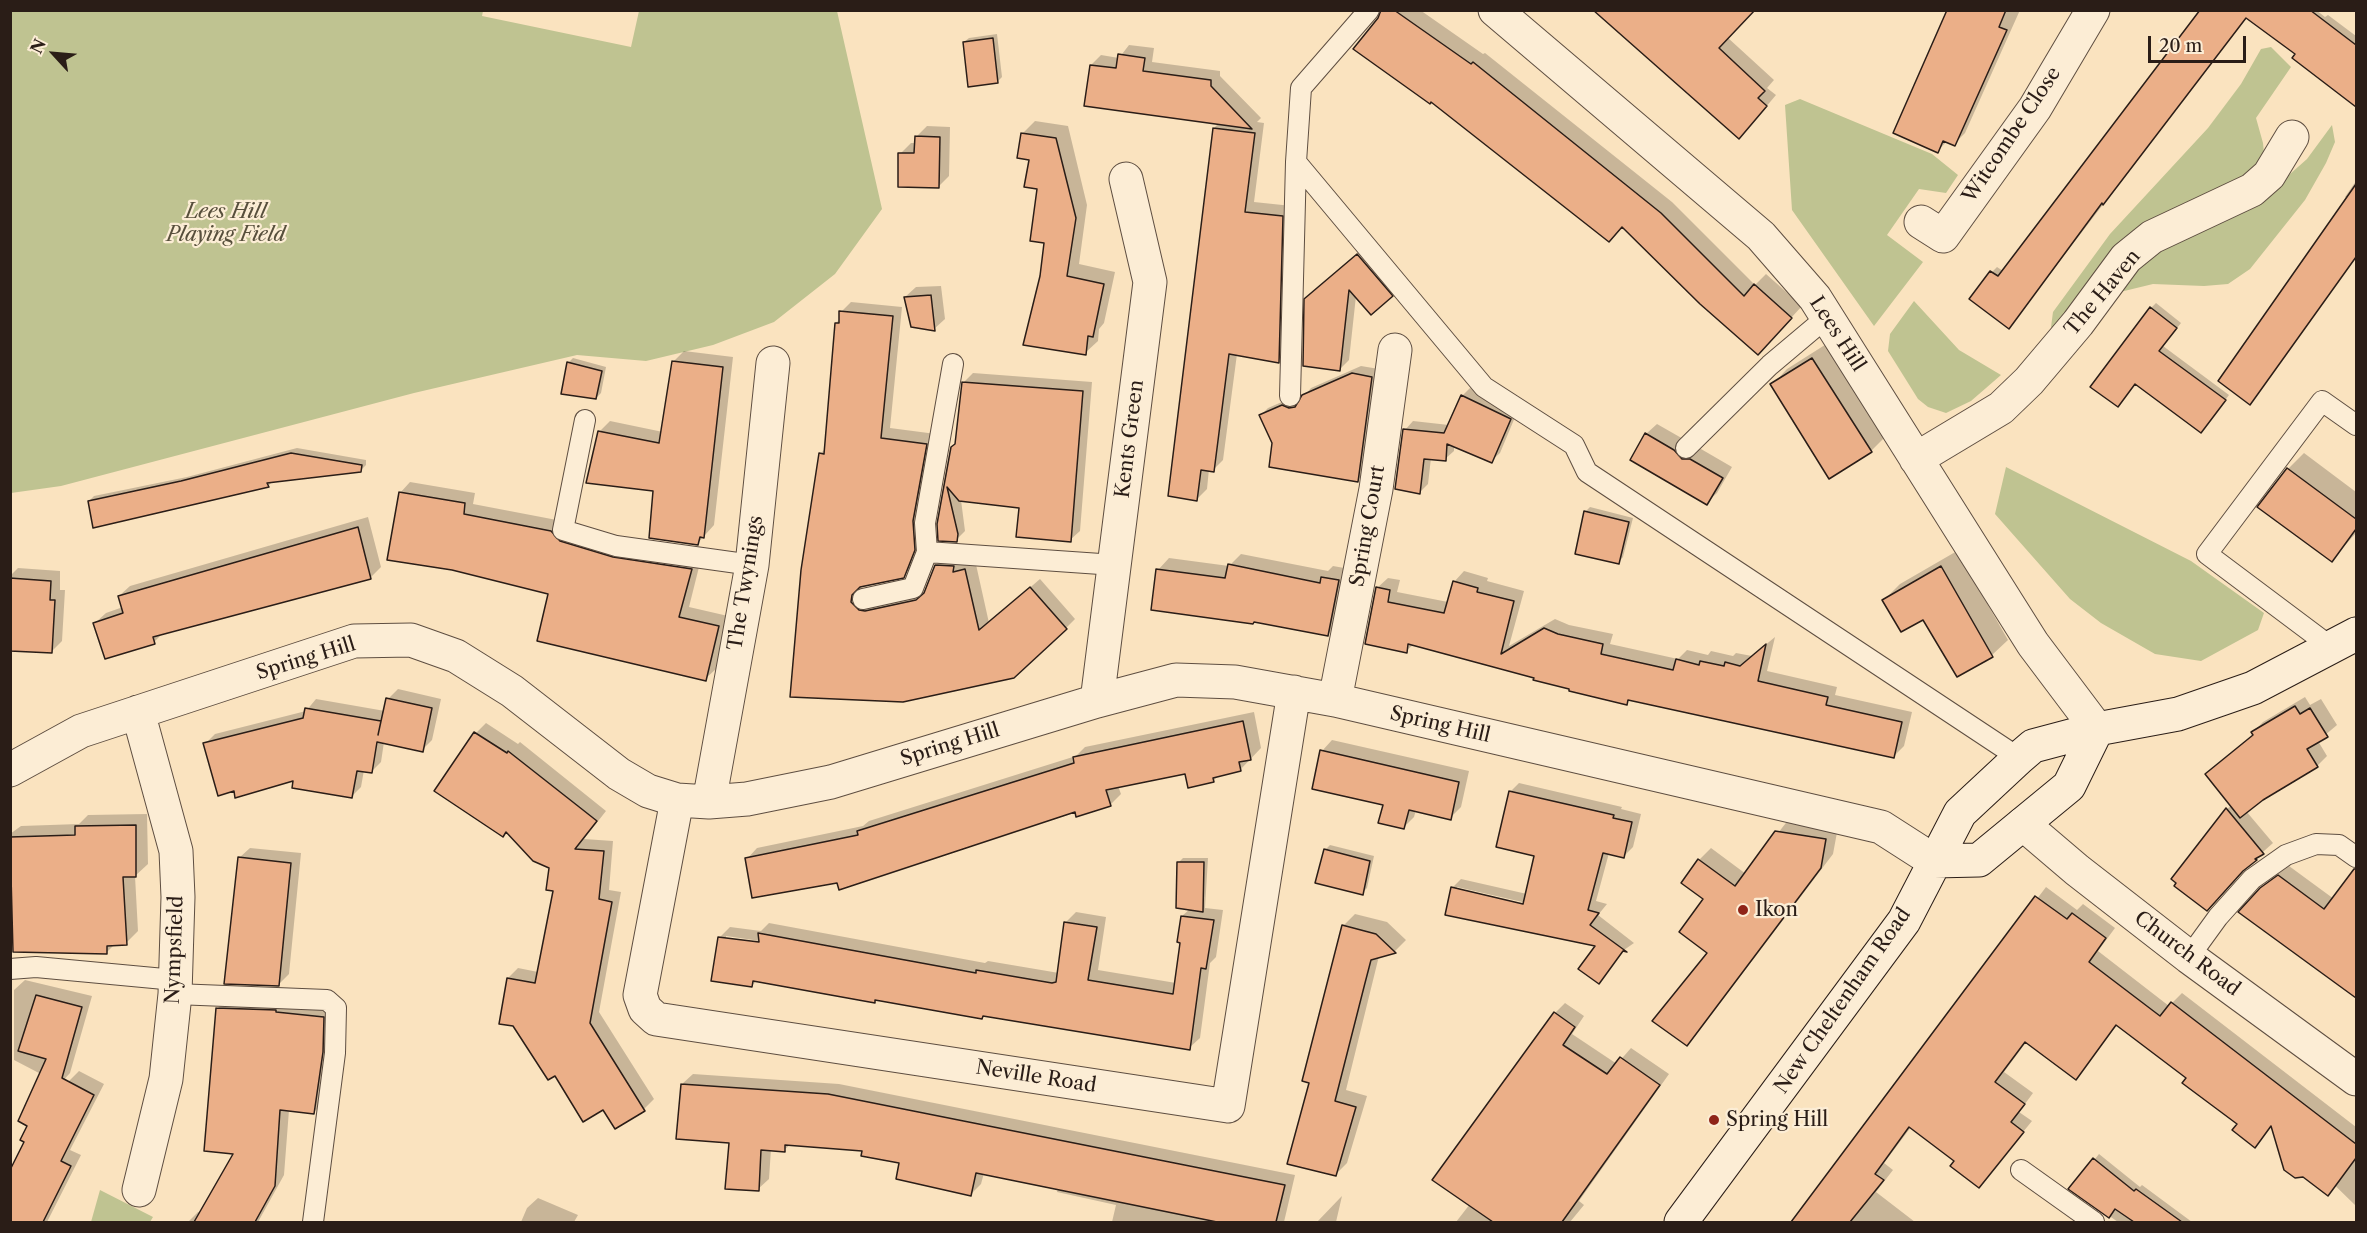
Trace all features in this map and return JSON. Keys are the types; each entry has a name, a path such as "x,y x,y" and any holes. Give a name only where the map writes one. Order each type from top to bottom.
{"street":[{"name":"Lees Hill","path":"1495,10 1761,236 1815,298 2033,644 2097,729"},
{"name":"Witcombe Close","path":"1920,222 1943,236 2035,108 2093,10"},
{"name":"The Haven","path":"1916,459 2001,408 2029,381 2057,348 2126,258 2152,237 2252,190 2269,175 2292,137"},
{"name":"Kents Green","path":"1097,701 1150,282 1126,179"},
{"name":"Spring Court","path":"1335,700 1376,489 1395,350"},
{"name":"The Twynings","path":"693,801 752,565 773,363"},
{"name":"Spring Hill","path":"10,770 81,731 354,641 411,640 456,656 512,691 619,774 648,791 693,801 747,799 831,782 1097,701 1176,680 1235,682 1335,700 1881,827 1934,861"},
{"name":"New Cheltenham Road","path":"1681,1222 1904,921 1960,813 2019,758 2033,746 2097,729 2178,714 2242,692 2344,641"},
{"name":"Neville Road","path":"693,801 640,996 645,1009 656,1019 1228,1106 1294,692"},
{"name":"Nympsfield","path":"138,712 176,851 178,897 175,987 166,1079 139,1190"},
{"path":"1934,861 1979,860 2069,786 2097,729"},
{"name":"Church Road","path":"2023,824 2077,870 2189,957 2356,1079"}],"lane":[{"path":"1290,396 1300,88 1369,10"},
{"path":"1296,162 1484,387 1574,445 1587,472 2019,758"},
{"path":"1686,448 1770,365 1827,317"},
{"path":"863,600 913,588 927,552 925,523 953,364"},
{"path":"2344,641 2207,554 2322,400 2356,425"},
{"path":"585,420 563,530 616,546 752,565"},
{"path":"927,552 1115,565"},
{"path":"2189,957 2218,916 2252,879 2286,855 2316,844 2339,845 2356,857"},
{"path":"10,969 36,968 175,987 327,1000 336,1008 335,1053 313,1222"},
{"path":"2021,1170 2094,1222"}],"green space":[{"name":"Lees Hill Playing Field","path":"10,11 483,11 482,16 631,47 639,11 837,11 882,209 835,274 774,322 713,345 646,361 577,355 414,393 61,486 11,493"},
{"path":"2271,47 2291,67 2256,118 2264,153 2260,163 2057,331 2051,327 2053,312 2110,234 2208,128 2241,84 2261,49"},
{"path":"1800,99 1932,154 1958,175 1946,193 1919,189 1887,235 1923,262 1874,326 1792,210 1785,105"},
{"path":"2332,125 2335,142 2305,200 2250,269 2228,284 2204,286 2153,284 2116,293 2138,266 2165,243 2272,190 2307,159"},
{"path":"1914,301 1959,350 2001,375 1971,401 1946,413 1928,407 1918,399 1888,351 1890,334"},
{"path":"2006,467 2191,561 2264,613 2258,630 2201,661 2155,654 2101,623 2070,599 1995,514"},
{"path":"100,1190 153,1217 150,1222 91,1222"}],"building":[{"path":"1381,10 1394,10 1471,64 1473,62 1661,213 1744,296 1754,284 1792,318 1758,355 1700,304 1622,227 1609,242 1431,102 1430,104 1353,49 1378,18"},
{"path":"1593,10 1755,10 1719,48 1765,91 1758,98 1767,106 1739,139"},
{"path":"1947,10 2006,10 1999,27 2007,30 1955,146 1943,141 1938,153 1893,133"},
{"path":"2200,10 2310,10 2356,45 2356,107 2292,58 2295,54 2246,18 2103,205 2102,203 2009,329 1969,299 1990,271 1998,276"},
{"path":"993,38 998,83 968,87 963,42"},
{"path":"1118,54 1145,58 1143,71 1211,80 1211,86 1252,129 1084,106 1090,65 1116,68"},
{"path":"1213,128 1255,133 1245,212 1283,216 1279,363 1229,354 1214,472 1201,470 1197,501 1168,496"},
{"path":"1021,133 1056,138 1076,218 1067,276 1104,284 1093,337 1088,336 1086,355 1023,345 1040,276 1044,243 1030,241 1037,189 1024,187 1029,160 1017,158"},
{"path":"915,136 940,137 939,188 898,187 898,153 914,153"},
{"path":"2356,184 2356,257 2250,405 2218,381"},
{"path":"1357,254 1393,296 1371,315 1349,290 1340,371 1303,366 1304,299"},
{"path":"931,295 935,331 911,327 904,297"},
{"path":"2150,307 2177,328 2159,351 2226,400 2201,433 2135,384 2118,407 2090,387"},
{"path":"839,311 893,316 881,438 927,444 913,521 915,550 904,578 860,587 852,595 851,602 859,610 865,611 916,600 924,593 935,565 954,566 953,572 965,569 979,630 1030,587 1067,629 1014,678 903,702 790,697 801,570 819,453 824,454 835,323 839,323"},
{"path":"1812,358 1872,452 1829,479 1770,384"},
{"path":"672,361 723,367 704,538 700,537 698,545 649,538 653,491 586,483 598,431 659,443"},
{"path":"567,362 602,371 596,399 561,394"},
{"path":"1352,373 1372,377 1358,482 1269,467 1272,443 1259,415 1282,405 1289,408 1295,407 1302,395"},
{"path":"962,382 1083,391 1071,542 1016,537 1019,508 959,501 947,487 958,534 957,542 938,541 937,524 951,447 955,444"},
{"path":"1461,395 1511,419 1492,463 1447,444 1446,461 1424,459 1420,494 1395,489 1403,429 1444,433"},
{"path":"1645,433 1674,450 1682,459 1690,459 1723,478 1707,505 1630,460"},
{"path":"291,453 362,465 361,472 267,483 269,487 93,528 88,501 181,481"},
{"path":"2287,468 2356,519 2356,529 2332,562 2257,507"},
{"path":"399,492 465,503 464,514 551,531 560,541 613,557 692,569 679,617 719,626 706,681 537,641 548,594 452,570 387,560"},
{"path":"1584,511 1629,522 1619,564 1575,554"},
{"path":"358,527 371,579 153,637 155,644 105,659 93,623 123,613 118,596"},
{"path":"1228,564 1320,583 1321,577 1339,580 1328,636 1254,622 1253,624 1151,610 1156,569 1225,578"},
{"path":"1941,566 1993,657 1957,677 1923,620 1901,632 1882,600"},
{"path":"10,578 51,581 50,600 55,600 52,653 10,651"},
{"path":"1453,581 1478,588 1477,592 1514,601 1501,654 1544,628 1558,634 1603,644 1601,654 1673,670 1676,659 1699,665 1700,661 1724,666 1725,662 1740,666 1766,644 1758,681 1828,697 1826,705 1902,722 1894,758 1628,700 1627,705 1569,691 1569,689 1533,680 1534,678 1408,644 1407,653 1365,644 1376,587 1390,590 1388,602 1444,613"},
{"path":"386,698 432,708 423,752 377,742 372,773 357,771 352,798 292,788 293,781 235,798 234,791 218,796 203,743 303,718 305,708 381,721 378,735"},
{"path":"2295,706 2300,714 2310,708 2328,737 2307,749 2318,767 2263,800 2240,818 2205,774 2253,735 2251,732"},
{"path":"1243,721 1251,760 1239,762 1241,771 1213,778 1214,782 1188,788 1185,774 1106,790 1111,806 1076,817 1075,812 839,890 837,883 752,898 745,858 858,835 857,831 1074,763 1073,757"},
{"path":"474,732 507,753 508,751 597,821 575,849 604,851 599,899 612,902 590,1023 645,1111 615,1129 603,1110 583,1122 555,1076 548,1080 513,1026 499,1024 507,978 535,983 553,891 546,890 549,868 533,861 506,832 503,837 434,791"},
{"path":"1320,750 1459,782 1451,820 1409,810 1404,829 1378,823 1383,805 1312,789"},
{"path":"1509,791 1614,815 1613,818 1632,822 1624,858 1603,853 1588,910 1599,913 1590,925 1627,952 1623,951 1599,984 1578,969 1595,946 1445,915 1451,887 1523,904 1534,856 1496,847"},
{"path":"2226,808 2264,854 2243,871 2207,911 2174,886 2176,883 2171,879"},
{"path":"136,825 136,877 123,877 127,945 107,946 107,954 13,952 10,837 75,835 75,826"},
{"path":"1775,831 1826,839 1821,868 1687,1046 1652,1021 1707,953 1679,932 1703,899 1681,883 1698,859 1735,886"},
{"path":"1324,849 1370,861 1363,895 1315,883"},
{"path":"238,857 291,863 279,986 224,984"},
{"path":"1177,862 1204,862 1203,912 1176,908"},
{"path":"2356,869 2356,998 2238,912 2260,888 2278,875 2324,909"},
{"path":"2035,896 2067,919 2072,913 2106,938 2089,962 2160,1016 2171,1002 2356,1144 2356,1158 2328,1196 2303,1177 2295,1178 2284,1170 2271,1126 2255,1148 2232,1130 2237,1124 2182,1083 2186,1078 2116,1025 2076,1080 2025,1042 1995,1082 2025,1104 2011,1122 2024,1132 1979,1188 1950,1166 1954,1161 1909,1127 1875,1174 1884,1180 1850,1222 1791,1222"},
{"path":"1181,916 1214,920 1206,969 1201,968 1190,1050 983,1016 982,1019 875,1000 875,1003 753,981 752,987 711,981 718,937 759,942 758,933 976,973 976,970 1052,983 1056,982 1064,922 1097,927 1088,980 1173,994"},
{"path":"1342,925 1376,934 1396,953 1371,960 1335,1101 1356,1107 1336,1176 1287,1164 1309,1083 1302,1081"},
{"path":"36,995 82,1007 62,1078 94,1095 61,1161 71,1166 43,1222 10,1222 10,1170 24,1142 20,1140 27,1126 18,1121 46,1059 18,1051"},
{"path":"216,1008 276,1010 276,1012 324,1017 323,1052 314,1114 280,1110 275,1186 255,1222 194,1222 233,1154 204,1151"},
{"path":"1554,1012 1575,1027 1563,1045 1607,1074 1620,1057 1660,1085 1562,1222 1493,1222 1432,1180"},
{"path":"681,1084 828,1094 1285,1185 1276,1222 1217,1222 976,1173 971,1196 896,1179 899,1163 861,1156 862,1151 785,1145 785,1152 761,1150 759,1191 725,1189 729,1143 676,1139"},
{"path":"2093,1158 2134,1191 2136,1189 2182,1222 2134,1222 2115,1209 2109,1218 2068,1189"}],"place":[{"name":"Ikon","path":"1743,910"},
{"name":"Spring Hill","path":"1714,1120"}]}
